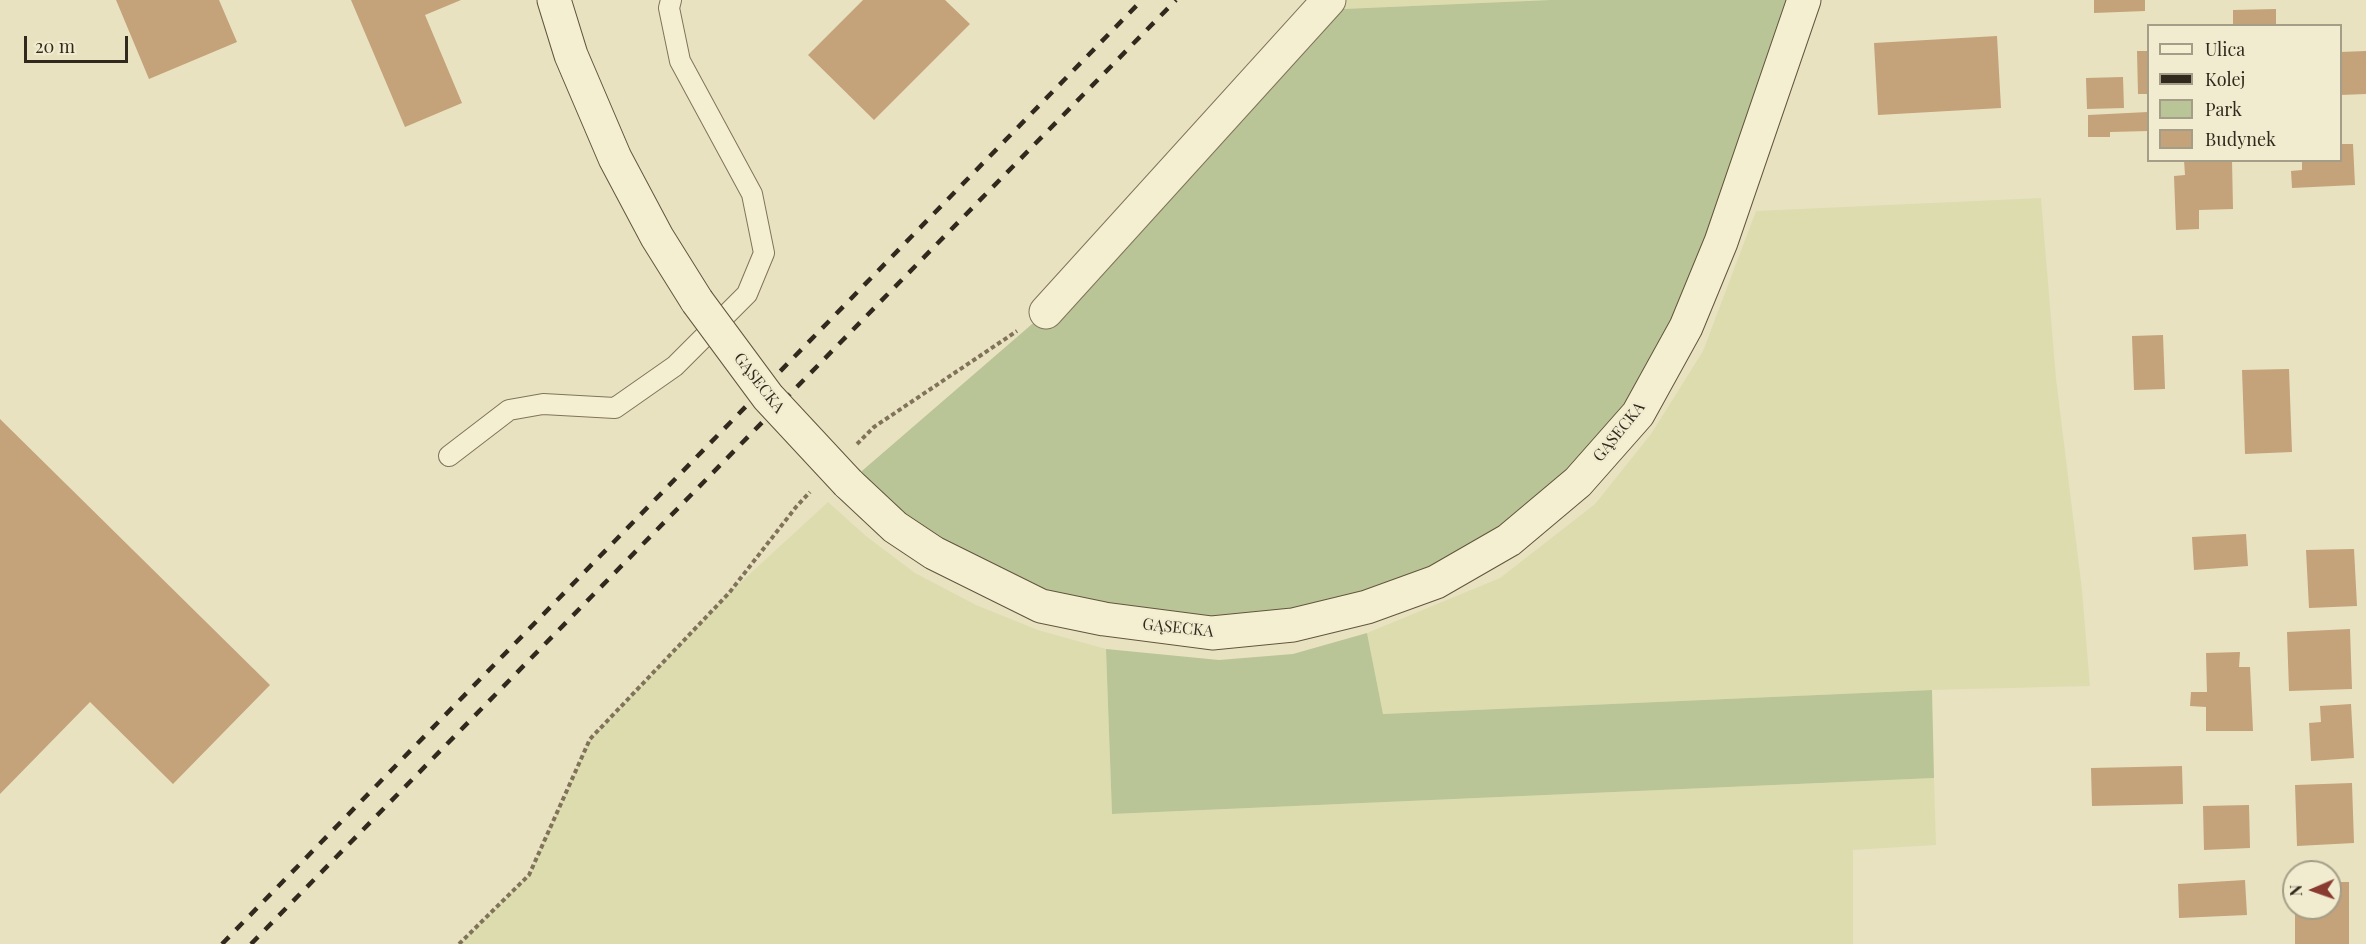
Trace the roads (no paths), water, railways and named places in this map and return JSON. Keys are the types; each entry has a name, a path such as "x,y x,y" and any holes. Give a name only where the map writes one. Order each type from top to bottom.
{"main road":[{"name":"GĄSECKA","path":"554,0 571,55 615,158 657,237 697,301 768,397 848,483 895,527 934,552 1041,606 1104,619 1212,633 1293,625 1367,607 1436,582 1509,540 1578,482 1638,414 1686,327 1721,242 1804,0"},
{"path":"1046,312 1329,0"}],"lane":[{"path":"449,456 509,410 543,404 615,408 675,366 747,294 764,253 752,194 680,61 669,8 671,0"}],"railway":[{"path":"222,944 1142,0"},
{"path":"251,944 1176,0"}]}
